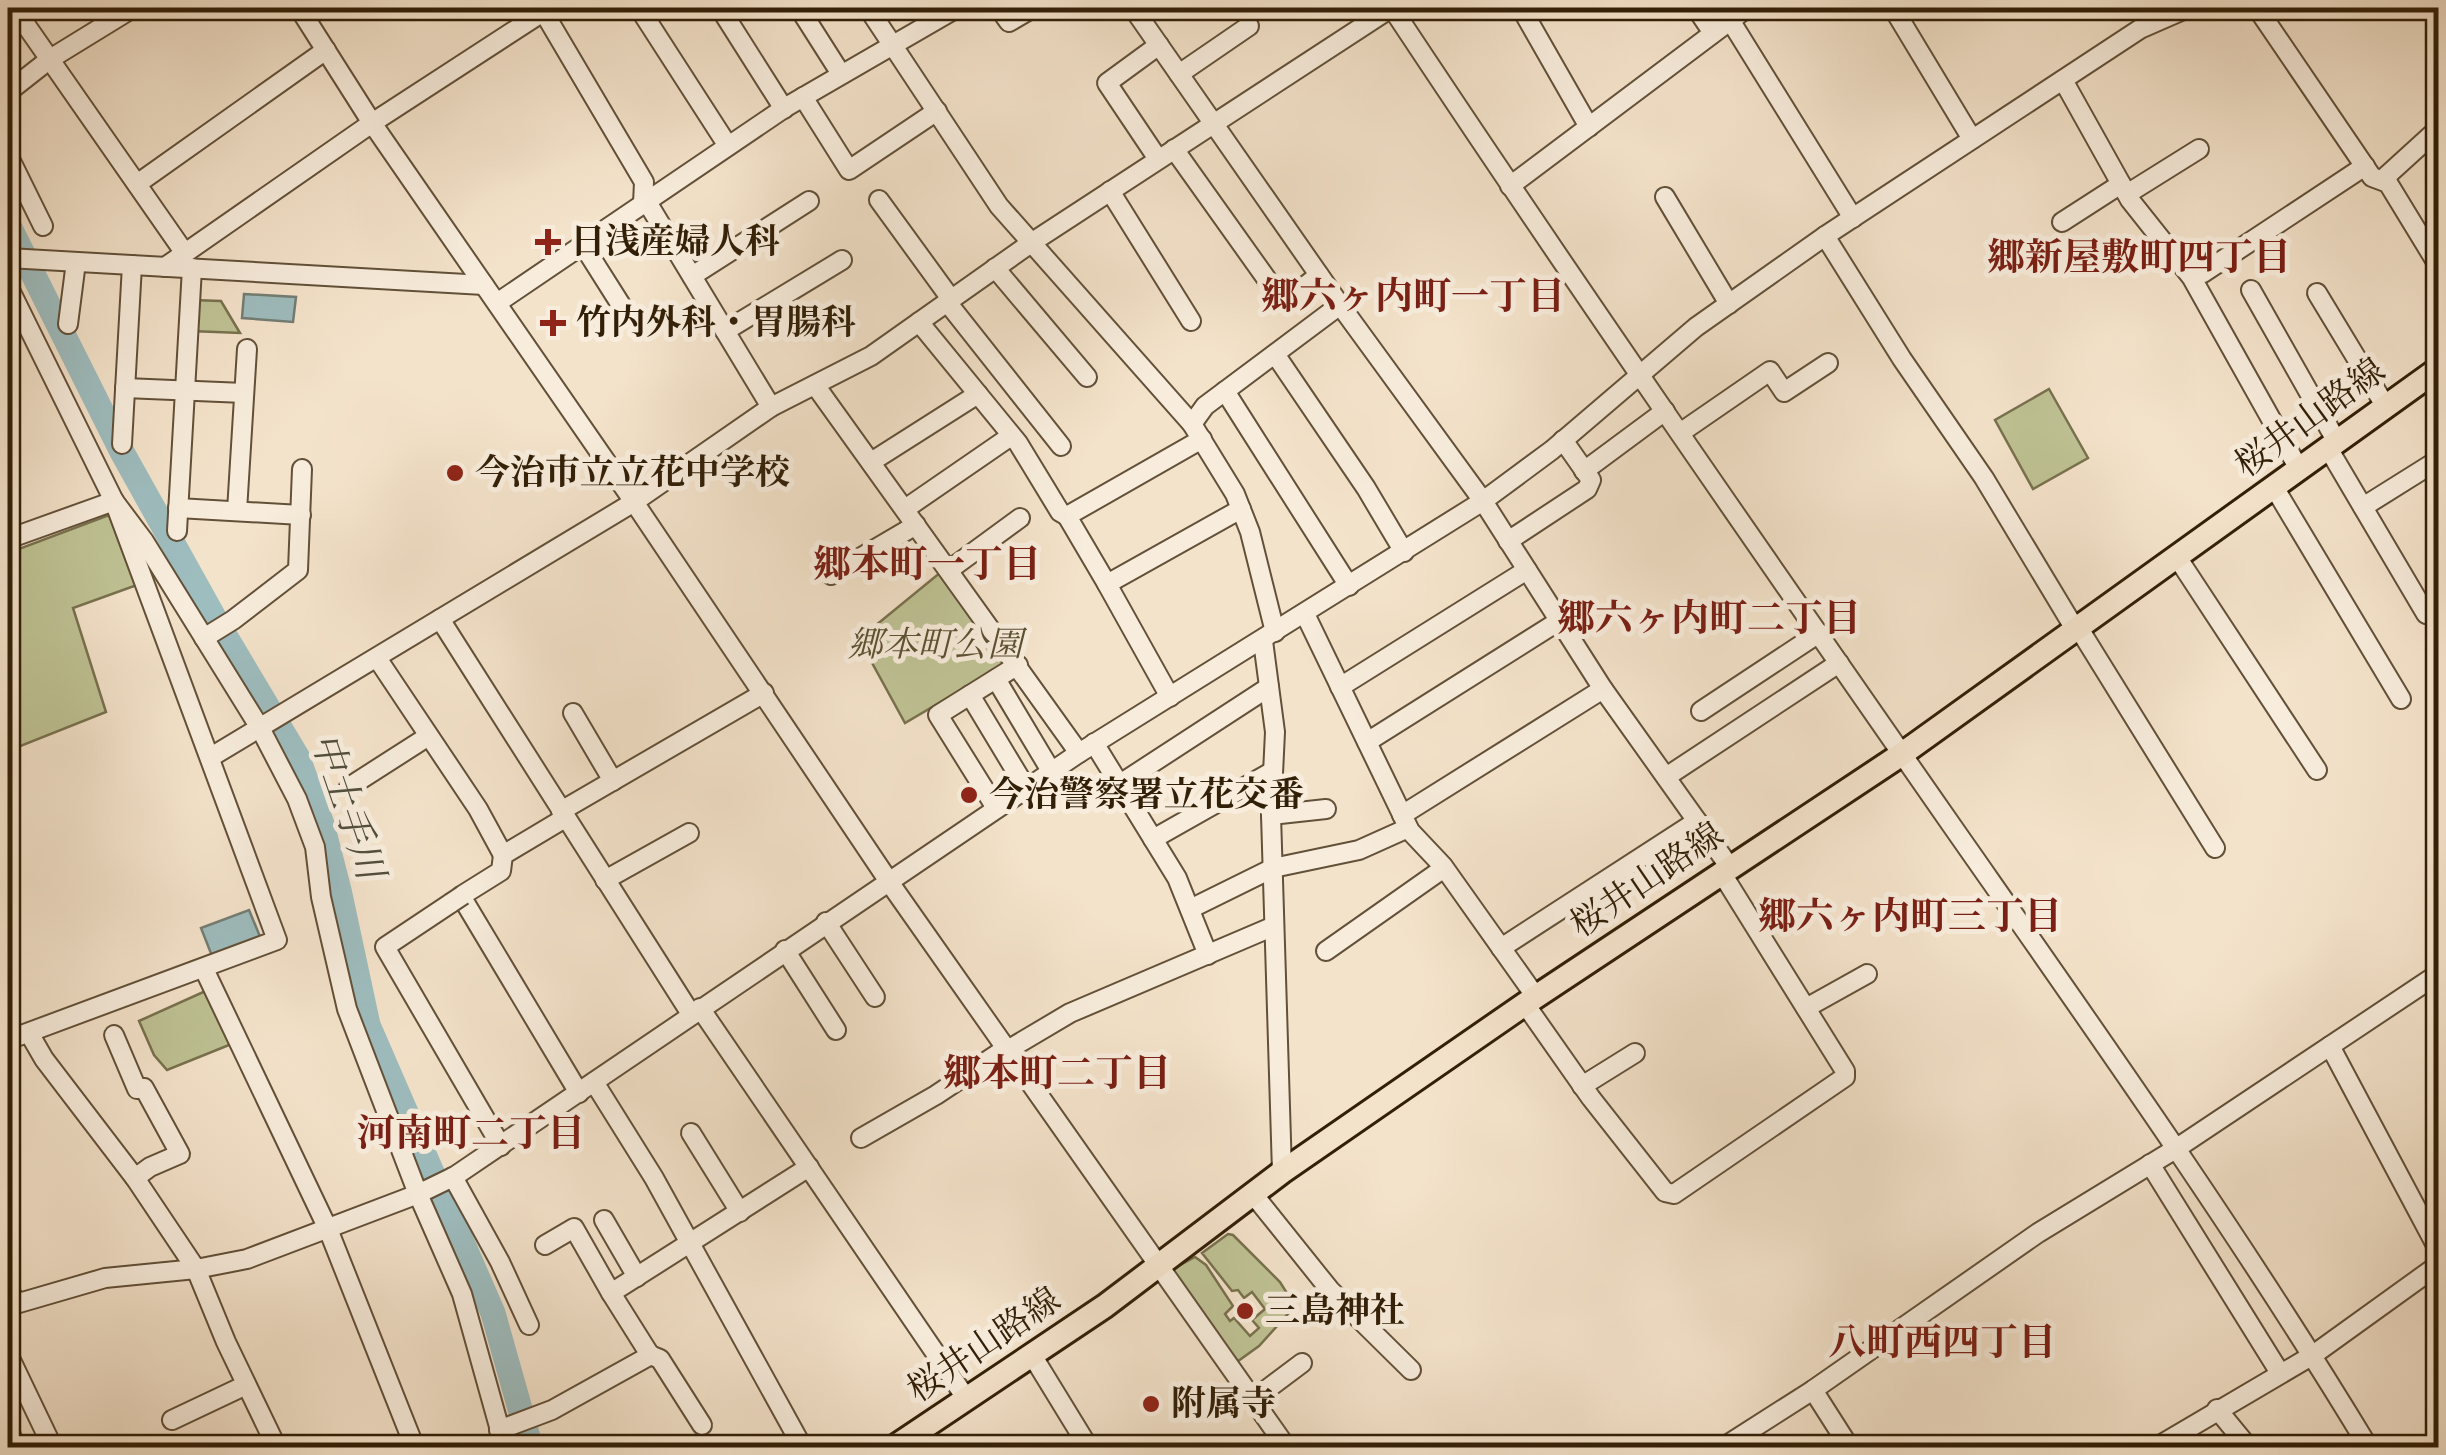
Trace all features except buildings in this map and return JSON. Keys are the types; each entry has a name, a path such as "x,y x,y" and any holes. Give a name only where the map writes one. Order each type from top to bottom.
{"main road":[{"name":"桜井山路線","path":"893,1448 1158,1266 1282,1172 1725,868 1902,754 2438,369"}],"street":[{"path":"14,8 188,260 177,531"},
{"path":"8,92 50,59 133,8"},
{"path":"299,8 372,123 1006,1050 1287,1448"},
{"path":"639,8 728,146"},
{"path":"720,8 784,108"},
{"path":"799,8 842,74"},
{"path":"868,8 999,206 1197,432 1250,532 1269,637 1269,687 1275,732 1271,815 1282,1172"},
{"path":"497,304 784,108 953,8"},
{"path":"999,8 1008,22 1033,8"},
{"path":"1133,8 1340,305 1484,502 1603,689 1697,821 1845,1071 1844,1077 1674,1194 1666,1192 1582,1086 1501,948 1444,868 1405,822 1305,614"},
{"path":"212,757 634,502 771,406 871,356 1031,243 1392,8 1640,376 2177,1148 2369,1448"},
{"path":"1521,8 1589,127"},
{"path":"1696,8 1713,33"},
{"path":"1893,8 1972,139"},
{"path":"8,1292 19,1303 105,1278 196,1269 247,1259 454,1177 1086,748 1484,502 1729,304 2140,29 2188,8"},
{"path":"2257,8 2372,176 2388,182 2438,265"},
{"path":"8,258 165,267 188,260 372,123 542,10 644,182 645,203 771,406"},
{"path":"1510,186 1738,12 1853,218"},
{"path":"1179,74 1249,26"},
{"path":"1159,45 1107,83 1278,295 1290,297 1319,275"},
{"path":"137,184 326,50"},
{"path":"2063,80 2124,189 2192,278 2299,469"},
{"path":"803,97 849,170 937,112"},
{"path":"2382,180 2438,129"},
{"path":"2062,222 2199,149"},
{"path":"8,155 43,226"},
{"path":"2203,273 2365,166"},
{"path":"1110,191 1191,321"},
{"path":"1665,197 1729,304"},
{"path":"879,200 948,301 1061,446"},
{"path":"692,276 809,201"},
{"path":"1826,236 1902,359 1984,478 2215,848"},
{"path":"583,245 621,305"},
{"path":"188,260 484,285"},
{"path":"725,331 842,260"},
{"path":"67,261 68,324"},
{"path":"122,444 132,265"},
{"path":"996,268 1087,377"},
{"path":"8,286 114,501 277,940 8,1040"},
{"path":"2251,290 2362,507 2426,614 2438,606"},
{"path":"2318,293 2386,407"},
{"path":"1068,516 1197,432 1204,406 1340,305"},
{"path":"919,322 1011,436 1060,512 1068,516 1170,697"},
{"path":"237,511 247,348"},
{"path":"1274,354 1366,488 1404,552"},
{"path":"1680,433 1770,371 1784,392 1828,363"},
{"path":"815,385 1018,664 1120,784 1177,878 1208,954"},
{"path":"124,388 244,393"},
{"path":"1225,391 1349,586"},
{"path":"871,462 978,394"},
{"path":"1584,471 1665,411"},
{"path":"832,576 1011,436"},
{"path":"1508,540 1587,490 1590,480 1564,440"},
{"path":"2362,507 2438,460"},
{"path":"204,638 298,570 302,469"},
{"path":"2274,487 2401,700"},
{"path":"8,540 114,501"},
{"path":"114,501 144,541 260,728 297,799 314,847 321,897 347,1008 418,1194 462,1294 501,1435 652,1356 660,1358 702,1425"},
{"path":"178,508 301,515"},
{"path":"1107,584 1241,509"},
{"path":"950,570 1020,518"},
{"path":"2177,557 2317,770"},
{"path":"1340,687 1527,570"},
{"path":"440,619 605,880 966,1398"},
{"path":"1367,742 1559,620"},
{"path":"1701,711 1819,633"},
{"path":"376,658 478,809 503,855 500,871 386,947 501,1146"},
{"path":"1666,777 1839,663"},
{"path":"996,808 938,716 1018,664"},
{"path":"996,678 1052,771"},
{"path":"1120,784 1269,687"},
{"path":"1190,910 1272,868 1360,850 1603,689"},
{"path":"503,855 612,781 764,693"},
{"path":"970,695 1026,788"},
{"path":"573,712 612,781"},
{"path":"348,786 427,737"},
{"path":"1154,840 1273,771"},
{"path":"1271,815 1326,809"},
{"path":"1501,948 1697,821"},
{"path":"605,880 689,834"},
{"path":"1326,951 1444,868"},
{"path":"459,897 586,1087 654,1178 803,1448"},
{"path":"826,922 875,997"},
{"path":"861,1138 1070,1013 1274,926"},
{"path":"785,950 836,1030"},
{"path":"204,969 328,1229 415,1448"},
{"path":"1806,1008 1867,974"},
{"path":"1722,1448 1814,1390 2038,1232 2177,1148 2438,974"},
{"path":"29,1034 196,1269 277,1448"},
{"path":"114,1035 137,1088 144,1088 180,1154 135,1178"},
{"path":"2330,1046 2438,1249"},
{"path":"1582,1086 1636,1053"},
{"path":"691,1133 740,1212"},
{"path":"2150,1164 2280,1374"},
{"path":"612,1293 808,1167"},
{"path":"454,1177 529,1325"},
{"path":"1253,1194 1330,1290 1411,1370"},
{"path":"604,1220 637,1277"},
{"path":"546,1245 574,1228 652,1356"},
{"path":"2155,1448 2217,1408 2313,1355 2438,1265"},
{"path":"8,1354 53,1448"},
{"path":"1032,1355 1089,1448"},
{"path":"1254,1399 1302,1363"},
{"path":"172,1420 246,1385"},
{"path":"1814,1390 1850,1448"},
{"path":"2217,1408 2249,1448"}],"green space":[{"path":"192,300 221,301 240,333 191,331"},
{"path":"2049,389 2088,458 2033,489 1995,420"},
{"path":"109,515 137,585 73,608 106,712 8,751 8,553"},
{"name":"郷本町公園","path":"947,567 1012,660 905,723 859,639"},
{"path":"210,989 234,1043 167,1070 154,1055 139,1021"},
{"path":"1228,1234 1280,1282 1295,1306 1259,1346 1234,1364 1169,1275 1195,1257 1206,1265 1233,1306 1225,1314 1250,1336 1259,1328 1252,1320 1265,1309 1252,1292 1244,1298 1238,1290 1232,1291 1202,1253"},
{"path":"8,1405 27,1447 8,1447"}],"water":[{"path":"244,294 296,297 293,322 242,318"},
{"path":"249,910 261,939 212,956 201,928"}],"waterway":[{"name":"中土手川","path":"8,224 122,452 298,758 322,824 368,1025 493,1313 531,1448"}],"place":[{"name":"日浅産婦人科","path":"548,242"},
{"name":"竹内外科・胃腸科","path":"553,323"},
{"name":"今治市立立花中学校","path":"455,473"},
{"name":"今治警察署立花交番","path":"969,795"},
{"name":"三島神社","path":"1245,1311"},
{"name":"附属寺","path":"1151,1404"}],"district":[{"name":"郷新屋敷町四丁目","path":"2139,258"},
{"name":"郷六ヶ内町一丁目","path":"1413,297"},
{"name":"郷本町一丁目","path":"927,565"},
{"name":"郷六ヶ内町二丁目","path":"1709,619"},
{"name":"郷六ヶ内町三丁目","path":"1910,917"},
{"name":"郷本町二丁目","path":"1057,1074"},
{"name":"河南町二丁目","path":"471,1134"},
{"name":"八町西四丁目","path":"1942,1343"}]}
